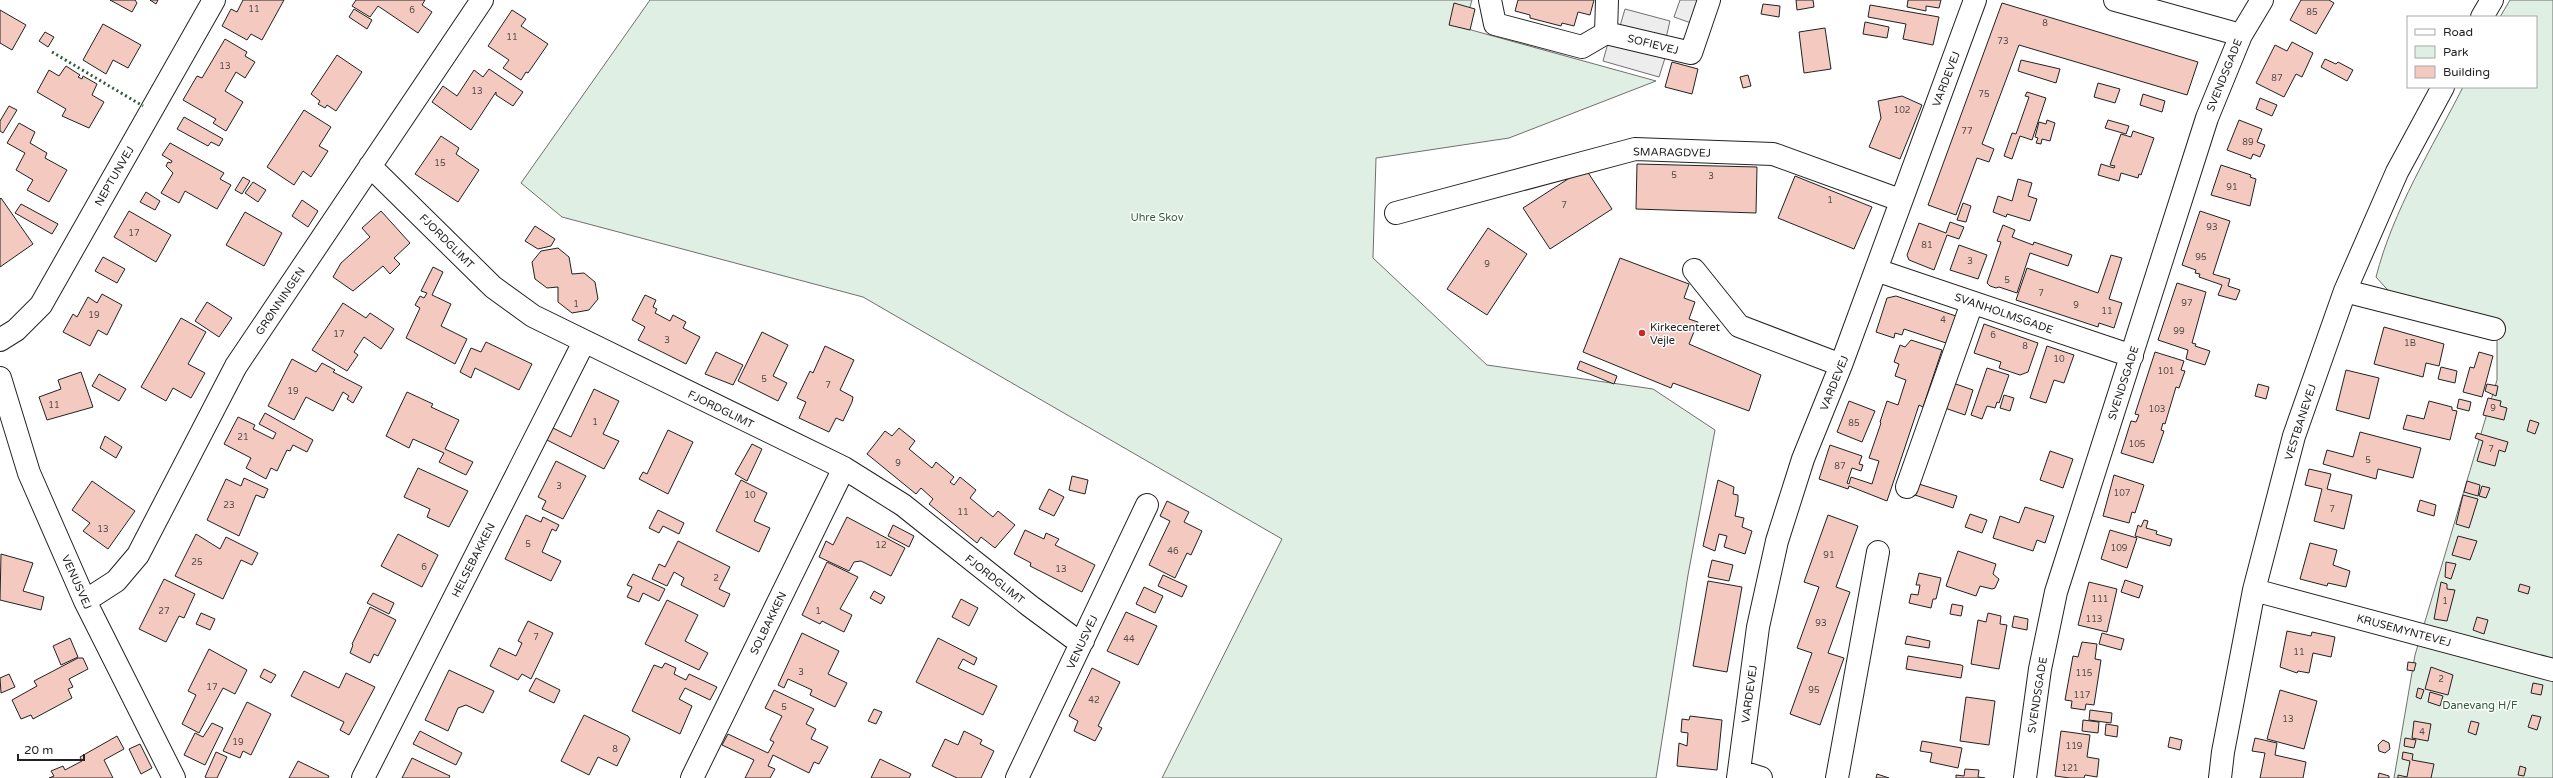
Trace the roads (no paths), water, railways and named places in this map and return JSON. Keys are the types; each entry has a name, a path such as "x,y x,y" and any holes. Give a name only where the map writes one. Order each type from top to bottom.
{"street":[{"name":"NEPTUNVEJ","path":"0,340 16,330 41,305 214,0"},
{"name":"GRØNNINGEN","path":"85,601 116,581 138,556 236,366 482,0"},
{"path":"1490,0 1495,24 1582,47 1606,33 1607,0"},
{"name":"SOFIEVEJ","path":"1606,33 1691,53 1708,0"},
{"name":"VARDEVEJ","path":"1738,774 1758,627 1777,541 1803,458 1841,365 1900,200 1975,0"},
{"path":"2114,0 2241,35"},
{"name":"SVENDSGADE","path":"2025,778 2040,669 2056,592 2207,118 2241,35 2262,0"},
{"path":"2483,16 2492,0"},
{"name":"VESTBANEVEJ","path":"2220,778 2223,752 2254,590 2294,436 2345,291 2397,172 2443,88"},
{"name":"SMARAGDVEJ","path":"1396,214 1635,149 1773,154 1900,200"},
{"name":"FJORDGLIMT","path":"370,166 493,287 533,316 844,468 903,505 1030,606 1072,637 1083,642"},
{"path":"1694,270 1739,326 1841,365"},
{"name":"SVANHOLMSGADE","path":"1876,270 2132,356"},
{"path":"2345,291 2494,329"},
{"path":"1907,487 1972,302"},
{"name":"HELSEBAKKEN","path":"363,778 584,342"},
{"name":"VENUSVEJ","path":"0,378 29,473 85,601 174,778"},
{"name":"SOLBAKKEN","path":"692,778 844,468"},
{"name":"VENUSVEJ","path":"1017,778 1083,642 1146,505"},
{"path":"1837,778 1878,552"},
{"name":"KRUSEMYNTEVEJ","path":"2254,590 2553,670"},
{"path":"1738,774 1761,778"}],"place":[{"name":"Kirkecenteret Vejle","path":"1642,333"}],"park label":[{"name":"Uhre Skov","path":"1157,217"},
{"name":"Danevang H/F","path":"2480,705"}]}
